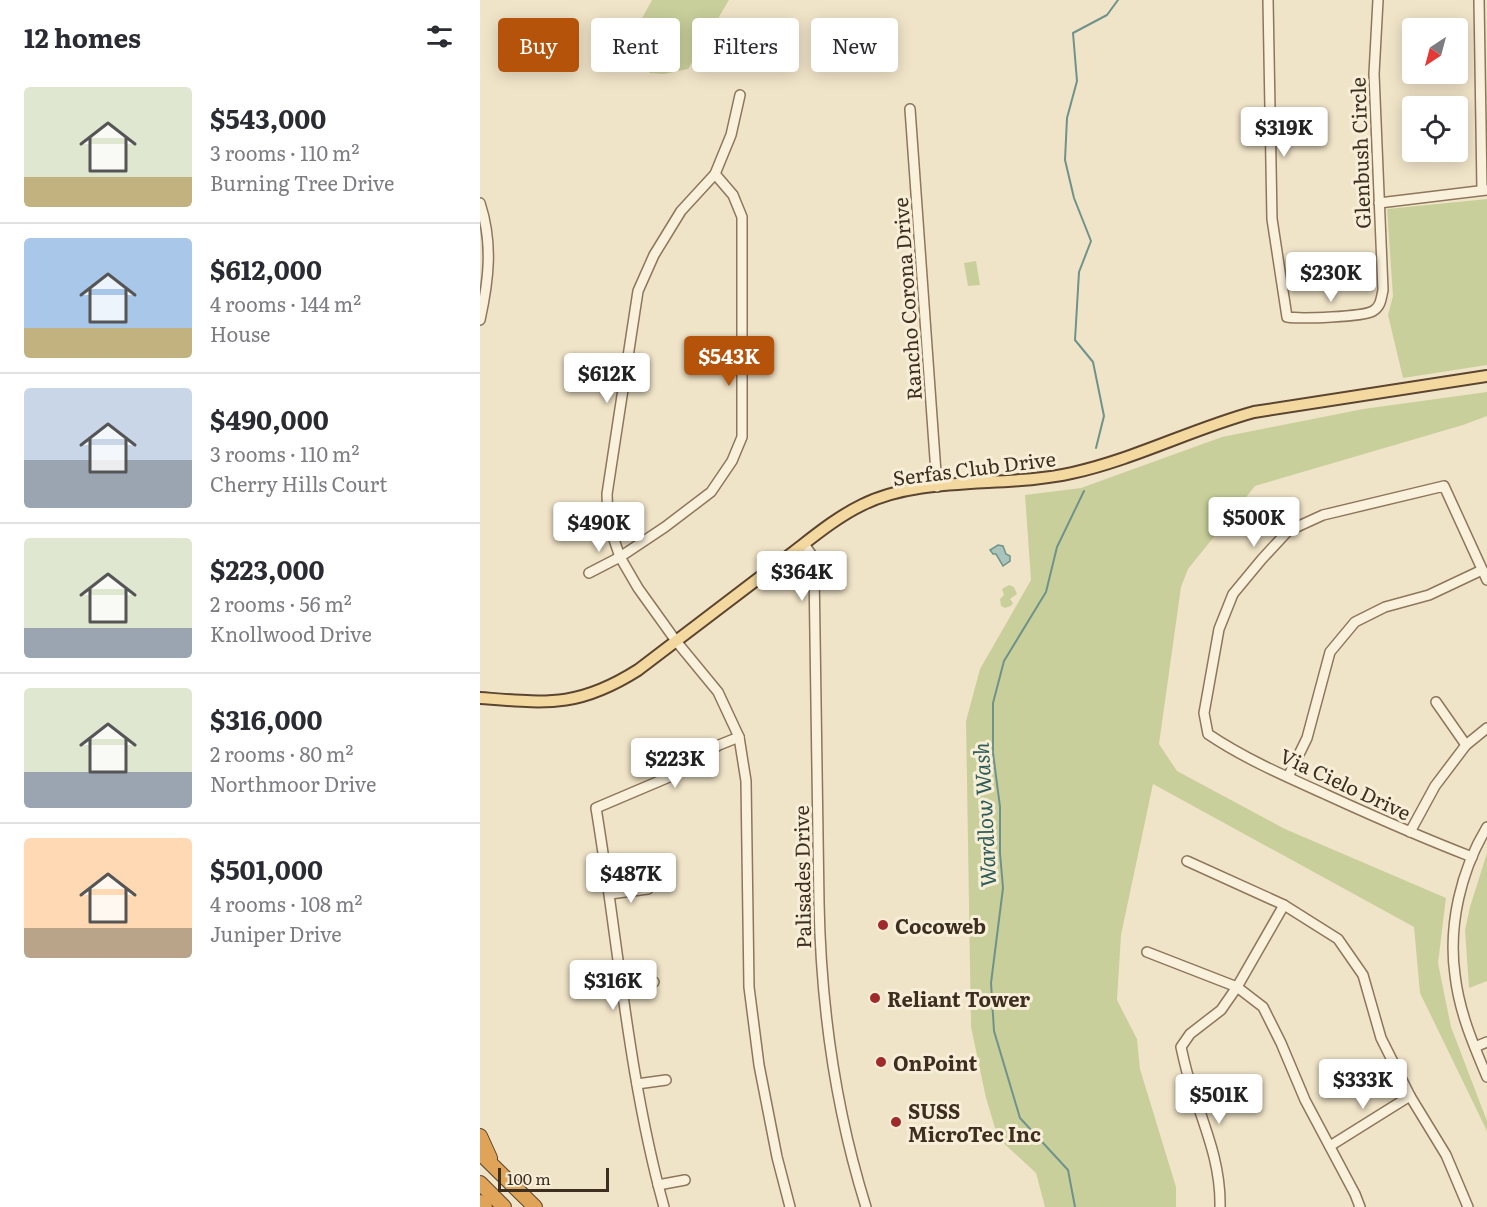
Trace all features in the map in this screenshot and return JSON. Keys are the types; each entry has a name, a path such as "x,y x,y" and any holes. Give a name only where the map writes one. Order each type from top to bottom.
{"highway":[{"path":"480,1136 494,1166"},
{"path":"480,1152 535,1207"},
{"path":"480,1183 504,1207"},
{"path":"480,1202 485,1207"}],"main road":[{"name":"Serfas Club Drive","path":"480,699 537,703 575,699 620,682 832,523 862,505 886,495 937,486 1018,481 1070,473 1118,461 1223,420 1254,412 1487,376"}],"street":[{"name":"Glenbush Circle","path":"1268,0 1272,219 1287,317 1305,319 1371,312 1380,305 1383,290 1374,74 1378,0"},
{"path":"1379,203 1485,190 1483,12 1479,0"},
{"path":"740,94 731,135 715,174 681,211 654,255 638,291 607,494 608,522 620,557 638,588 676,641 718,692 739,737 746,781 749,987 759,1065 777,1157 790,1207"},
{"name":"Rancho Corona Drive","path":"910,109 937,486"},
{"path":"589,573 620,557 711,492 732,461 742,436 742,217 733,195 715,174"},
{"path":"480,203 489,241 489,270 480,320"},
{"name":"Via Cielo Drive","path":"1472,857 1288,777 1224,745 1208,734 1204,713 1218,628 1233,594 1288,531 1323,515 1444,486 1482,570"},
{"name":"Palisades Drive","path":"804,544 813,558 815,579 819,903 825,1015 842,1119 866,1207"},
{"path":"1288,777 1307,738 1330,652 1355,622 1385,607 1429,595 1482,570 1487,580"},
{"path":"1436,702 1466,746"},
{"path":"1410,832 1435,786 1466,746 1487,728"},
{"path":"664,1207 637,1084 596,808 669,777 719,745 739,737"},
{"path":"1487,827 1472,857 1460,897 1453,952 1462,1009 1487,1077"},
{"path":"1187,861 1284,905 1338,939 1363,975 1381,1038 1410,1096 1446,1155 1468,1207"},
{"path":"610,894 648,889"},
{"path":"1220,1207 1219,1177 1212,1144 1191,1087 1181,1047 1190,1034 1221,1010 1237,987 1284,905"},
{"path":"1148,951 1237,987 1263,1007 1305,1100 1360,1207"},
{"path":"623,987 654,982"},
{"path":"1475,1047 1487,1042"},
{"path":"637,1084 666,1080"},
{"path":"1330,1146 1410,1096"},
{"path":"658,1185 686,1180"}],"green space":[{"path":"652,0 729,0 718,18 692,18 692,62 688,69 680,71 680,18 642,18"},
{"path":"649,72 674,72 664,74"},
{"path":"1487,199 1487,365 1403,378 1388,315 1393,296 1387,209"},
{"path":"976,261 980,285 968,286 964,263"},
{"path":"1487,392 1487,416 1255,486 1188,569 1181,587 1159,744 1177,771 1285,829 1446,898 1438,963 1451,1027 1487,1121 1487,1131 1420,993 1414,927 1153,784 1121,935 1117,1000 1137,1039 1140,1069 1176,1187 1176,1207 1045,1207 1036,1173 998,1138 986,1098 971,1027 966,721 980,669 1031,580 1025,495 1081,488 1222,437 1363,409"},
{"path":"1009,585 1014,587 1017,594 1010,599 1013,603 1011,606 1005,608 1001,606 1000,599 1004,595 1002,589"},
{"path":"1487,853 1487,981 1469,988 1465,930"}],"water":[{"path":"998,545 1003,546 1006,554 1010,556 1010,561 1003,566 996,554 990,550"}],"waterway":[{"name":"Wardlow Wash","path":"1096,448 1104,416 1093,362 1075,340 1079,272 1091,241 1074,198 1065,160 1067,118 1077,81 1073,33 1107,15 1118,0"},
{"name":"Wardlow Wash","path":"1075,1207 1068,1170 1020,1118 994,1031 991,983 1003,888 1000,807 993,753 993,703 1004,661 1046,592 1057,547 1084,491"}],"place":[{"name":"Cocoweb","path":"883,925"},
{"name":"Reliant Tower","path":"875,998"},
{"name":"OnPoint","path":"881,1062"},
{"name":"SUSS MicroTec Inc","path":"896,1122"}]}
